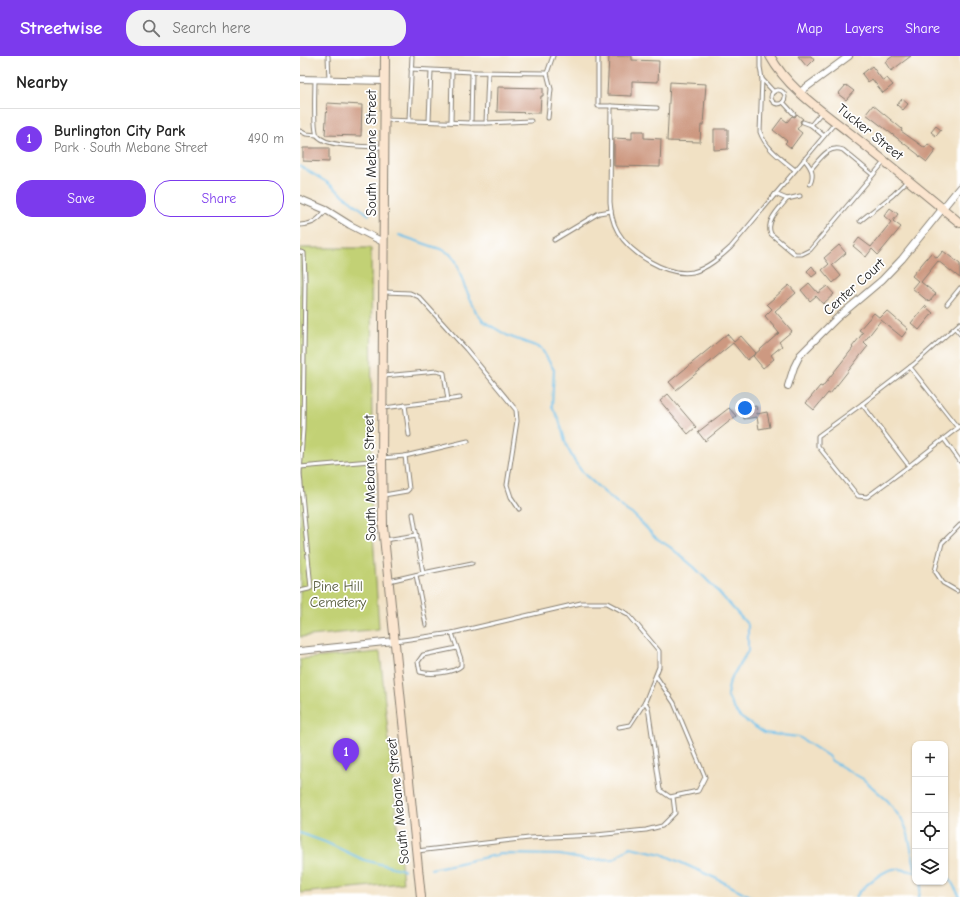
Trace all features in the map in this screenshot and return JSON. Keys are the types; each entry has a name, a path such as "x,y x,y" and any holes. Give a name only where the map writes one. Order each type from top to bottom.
{"street":[{"name":"South Mebane Street","path":"385,56 382,496 388,582 421,897"},
{"name":"Tucker Street","path":"770,56 778,70 790,84 960,223"},
{"path":"800,92 849,56"},
{"path":"300,79 385,81"},
{"name":"Center Court","path":"788,386 794,367 800,355 837,318 882,280 902,259 960,187"},
{"path":"300,199 326,210 350,225 383,242"},
{"path":"300,651 394,641"}],"lane":[{"path":"328,56 329,80"},
{"path":"409,120 412,56"},
{"path":"548,118 551,89 546,73 553,56"},
{"path":"598,56 598,106 657,108"},
{"path":"760,56 762,79 762,110 760,126 763,139 772,150 796,170"},
{"path":"411,69 452,72 546,73"},
{"path":"429,121 432,71"},
{"path":"451,122 452,72"},
{"path":"471,123 472,72"},
{"path":"486,123 488,73"},
{"path":"316,79 315,126 317,135"},
{"path":"762,79 774,92"},
{"path":"783,92 790,84"},
{"path":"783,92 778,90 771,96 773,102 777,104 783,102"},
{"path":"783,92 785,96 783,102"},
{"path":"783,102 794,114"},
{"path":"611,106 611,217 617,231 626,243 638,253 650,262 665,269 679,272 693,272 706,266 726,252 836,122"},
{"path":"811,125 823,111"},
{"path":"385,120 471,123 530,121"},
{"path":"803,122 811,125 824,136"},
{"path":"300,131 306,134 317,135 324,140 338,144 384,147"},
{"path":"811,169 831,149 838,148 843,150 873,175"},
{"path":"804,159 813,173 810,184"},
{"path":"788,199 771,220 768,227 769,231 795,254 802,254 810,250 885,161"},
{"path":"860,221 893,195 908,180"},
{"path":"775,194 788,199 800,196"},
{"path":"300,226 312,224 320,218 326,210"},
{"path":"554,240 599,213 611,211"},
{"path":"300,252 304,253 305,281 302,328 303,429 300,473 311,582 311,588 309,590 300,591"},
{"path":"947,304 960,288"},
{"path":"383,292 410,293 419,297 466,349 516,410 517,421 508,485 511,497 519,509"},
{"path":"910,367 959,427 867,497 858,496 818,446 818,436 910,367 960,323"},
{"path":"955,328 960,334"},
{"path":"382,377 437,371 444,373 448,400"},
{"path":"382,408 460,398"},
{"path":"862,404 909,466"},
{"path":"406,405 409,435"},
{"path":"944,439 960,461"},
{"path":"300,467 405,456 468,441"},
{"path":"382,496 407,491 409,489 405,456"},
{"path":"413,514 423,573"},
{"path":"957,591 943,583 935,571 942,543 960,525"},
{"path":"384,540 417,535"},
{"path":"388,582 416,574 472,563"},
{"path":"416,574 426,625"},
{"path":"394,641 452,633 581,603 607,603 628,614 659,651 659,668 645,702 630,725 619,727"},
{"path":"452,633 461,658 461,666 457,670 427,674 420,672 418,662 423,655 457,648"},
{"path":"645,702 648,707 660,790 670,797 698,791 705,777 674,703 656,676"},
{"path":"417,851 529,838 646,830 662,826 675,813 674,797"}],"green space":[{"name":"Pine Hill Cemetery","path":"300,248 371,249 371,502 379,629 300,637"},
{"path":"380,652 403,883 300,893 300,659"}],"building":[{"path":"609,56 632,56 632,60 659,61 658,82 632,81 632,96 607,95"},
{"path":"798,56 811,56 814,60 807,67"},
{"path":"893,56 911,56 891,71 885,62"},
{"path":"872,66 883,81 887,78 893,85 883,93 872,79 868,82 862,74"},
{"path":"670,82 706,84 703,125 701,125 700,142 667,141"},
{"path":"846,85 854,91 846,100 838,94"},
{"path":"498,87 543,88 540,113 497,112"},
{"path":"902,99 908,104 903,110 897,105"},
{"path":"327,103 362,105 361,136 325,135"},
{"path":"873,105 902,129 901,131 925,148 928,144 936,150 927,162 866,114"},
{"path":"797,114 803,119 800,121 801,124 797,129 802,133 791,148 785,143 787,141 773,130 782,118 787,122 792,116 795,117"},
{"path":"936,126 941,130 936,136 931,132"},
{"path":"714,129 728,129 728,149 714,150"},
{"path":"632,131 644,131 644,138 661,139 660,167 614,166 614,138 632,139"},
{"path":"303,148 329,148 329,162 303,161"},
{"path":"890,208 898,214 893,221 901,227 878,255 872,249 866,257 853,246 859,238 871,247 891,222 884,216"},
{"path":"839,245 846,253 832,265 841,276 833,283 822,270 829,264 824,258"},
{"path":"943,251 960,264 960,278 938,261 921,282 936,294 929,302 912,288 918,281 912,276 931,253 937,258"},
{"path":"812,266 817,273 812,277 807,271"},
{"path":"809,283 818,293 827,286 834,294 823,304 816,296 810,301 801,290"},
{"path":"789,285 796,293 775,311 792,331 779,342 782,346 771,355 774,359 763,368 753,356 779,333 765,316 772,309 767,304"},
{"path":"925,306 933,313 919,330 911,323"},
{"path":"887,311 908,329 902,337 881,320 864,342 868,346 830,394 828,393 814,410 806,403 820,386 822,387 853,348 852,347 863,333 859,330 874,313 880,318"},
{"path":"727,334 734,342 741,336 756,353 747,360 733,343 676,390 669,382"},
{"path":"668,394 696,427 688,434 660,401"},
{"path":"756,406 757,414 767,412 770,427 759,429 757,417 744,419 741,409"},
{"path":"729,408 736,416 705,441 698,432"}],"waterway":[{"path":"300,166 328,183 369,215"},
{"path":"399,235 443,250 450,254 456,261 464,285 476,312 483,321 508,336 541,348 554,370 552,406 559,420 567,447 583,473 604,492 635,516 656,538 670,547 694,567 748,625 748,651 730,680 727,695 740,717 764,733 799,737 828,756 832,761 863,779 888,801 904,823 912,853"},
{"path":"300,833 325,842 364,860 404,870"},
{"path":"431,869 501,854 560,855 587,860 614,859 630,847 662,854 752,897"},
{"path":"856,897 872,880 888,870 898,869 912,871"},
{"path":"948,876 960,897"},
{"path":"919,897 921,885"}],"place":[{"name":"Burlington City Park","path":"346,771"}]}
